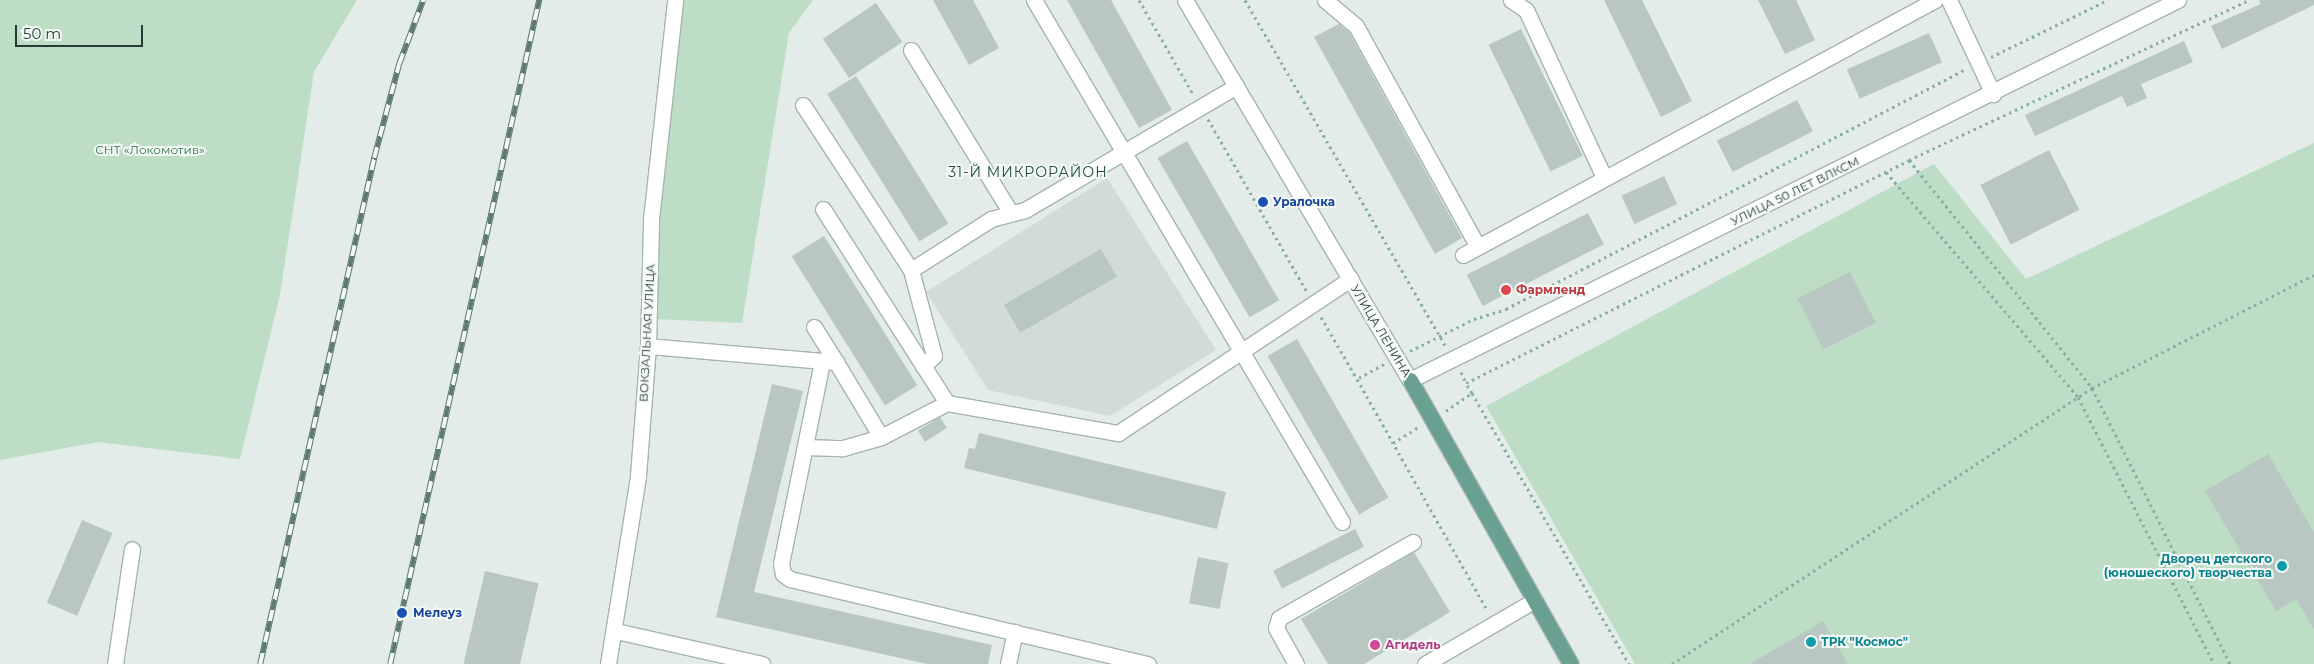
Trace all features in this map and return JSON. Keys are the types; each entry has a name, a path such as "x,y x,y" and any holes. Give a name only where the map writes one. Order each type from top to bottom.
{"main road":[{"name":"УЛИЦА ЛЕНИНА","path":"1410,380 1571,664"}],"street":[{"name":"ВОКЗАЛЬНАЯ УЛИЦА","path":"608,664 616,631 638,476 648,346 651,219 675,0"},
{"path":"1034,0 1342,522"},
{"name":"УЛИЦА ЛЕНИНА","path":"1185,0 1410,380"},
{"path":"1325,0 1356,26 1478,247"},
{"path":"1463,255 1604,177 1936,0"},
{"path":"1949,0 1994,94"},
{"name":"УЛИЦА 50 ЛЕТ ВЛКСМ","path":"1410,380 1994,94 2178,0"},
{"path":"1515,1 1526,10 1604,177"},
{"path":"912,50 1011,213"},
{"path":"911,270 991,219 1024,210 1236,86"},
{"path":"803,105 911,270 934,356 923,366"},
{"path":"823,210 947,403"},
{"path":"805,447 843,448 881,437 947,403 1118,433 1351,279"},
{"path":"814,327 829,362 881,437"},
{"path":"648,346 829,362"},
{"path":"829,362 805,447 781,564 783,574 790,579 1148,664"},
{"path":"1296,664 1276,628 1279,618 1413,542"},
{"path":"114,664 132,549"},
{"path":"1425,664 1535,600"},
{"path":"616,631 762,664"},
{"path":"1008,664 1014,632"}],"path":[{"path":"1139,0 1393,442 1495,624"},
{"path":"1246,0 1440,336"},
{"path":"1357,379 1474,319 1506,309 1979,63 2108,0"},
{"path":"1629,664 1466,382 1909,160 2249,0"},
{"path":"1909,160 2092,388 2230,664"},
{"path":"1886,172 2078,397 2214,664"},
{"path":"1672,664 2092,388 2314,275"},
{"path":"1446,411 1472,393"},
{"path":"1393,442 1421,426"}],"shaded area":[{"path":"1107,178 1216,350 1110,416 988,390 926,292"}],"green space":[{"name":"СНТ «Локомотив»","path":"0,0 357,0 314,72 280,295 240,459 98,442 0,460"},
{"path":"682,0 813,0 789,33 742,323 653,319 661,210"},
{"path":"2314,143 2314,664 1635,664 1486,406 1934,164 2026,279"}],"building":[{"path":"933,0 973,0 999,48 969,65"},
{"path":"1067,0 1111,0 1172,110 1139,128"},
{"path":"1604,0 1642,0 1692,101 1661,117"},
{"path":"1758,0 1796,0 1815,40 1785,54"},
{"path":"2259,0 2314,0 2314,5 2222,49 2211,26 2261,4"},
{"path":"876,3 902,42 849,78 823,39"},
{"path":"1339,24 1349,32 1462,238 1435,254 1314,37"},
{"path":"1521,29 1583,156 1550,172 1489,45"},
{"path":"1929,33 1942,62 1860,99 1847,70"},
{"path":"2184,41 2193,62 2141,84 2147,98 2127,107 2122,96 2035,136 2025,115"},
{"path":"856,76 948,224 919,242 827,94"},
{"path":"1797,100 1813,131 1733,172 1717,141"},
{"path":"1187,141 1279,300 1250,317 1158,158"},
{"path":"2049,150 2079,210 2011,245 1980,185"},
{"path":"1664,176 1677,204 1635,224 1621,196"},
{"path":"1588,213 1604,244 1483,306 1467,275"},
{"path":"824,236 917,385 885,405 792,256"},
{"path":"1101,249 1117,277 1020,333 1004,305"},
{"path":"1850,272 1876,323 1823,350 1797,299"},
{"path":"1297,339 1388,497 1359,514 1268,356"},
{"path":"772,384 803,391 754,592 992,645 988,664 927,664 716,617"},
{"path":"940,417 947,428 925,442 918,431"},
{"path":"979,433 1226,492 1217,529 964,468 969,448 975,449"},
{"name":"Дворец детского (юношеского) творчества","path":"2268,454 2314,532 2314,629 2296,599 2276,611 2205,491"},
{"path":"82,520 112,533 77,616 47,603"},
{"path":"1355,529 1364,547 1282,589 1273,571"},
{"path":"1414,552 1450,612 1364,664 1328,664 1301,619"},
{"path":"1198,557 1228,563 1219,609 1189,603"},
{"name":"Мелеуз","path":"485,571 539,583 520,664 464,664"},
{"name":"ТРК \"Космос\"","path":"1823,621 1848,664 1750,664"}],"railway":[{"path":"260,664 374,158 399,64 423,0"},
{"path":"390,664 539,0"}],"place":[{"name":"Уралочка","path":"1263,202"},
{"name":"Фармленд","path":"1506,290"},
{"name":"Дворец детского (юношеского) творчества","path":"2282,566"},
{"name":"Мелеуз","path":"402,613"},
{"name":"ТРК \"Космос\"","path":"1811,642"},
{"name":"Агидель","path":"1375,645"}],"district":[{"name":"31-Й МИКРОРАЙОН","path":"1028,172"}]}
